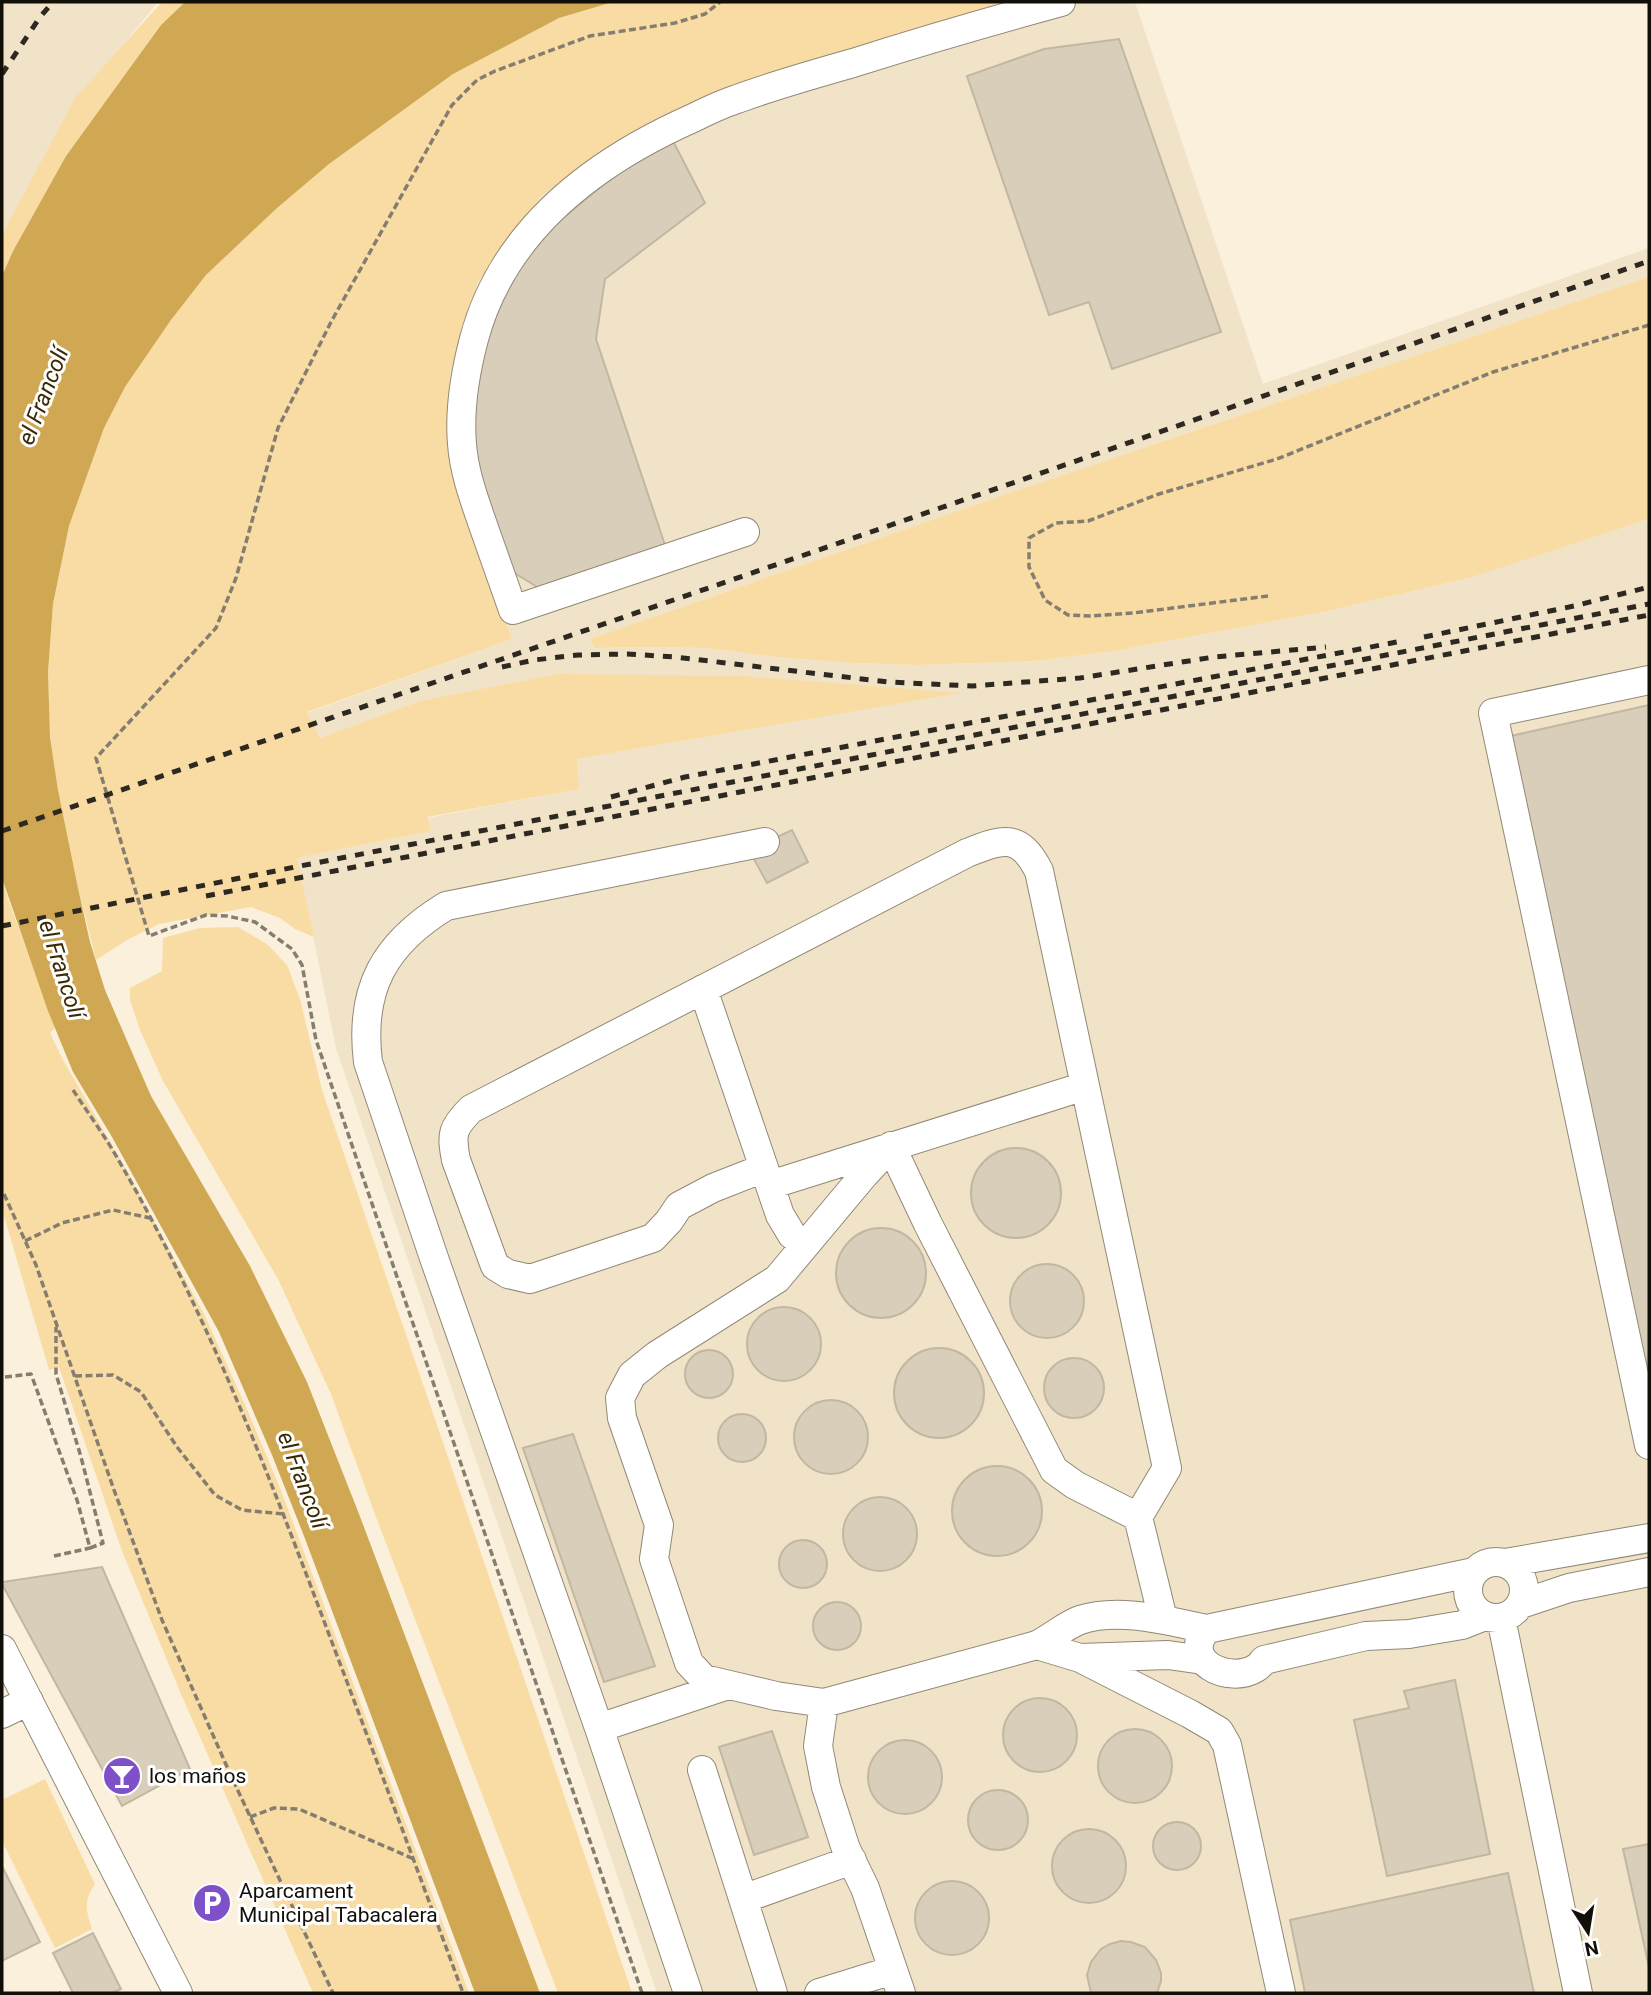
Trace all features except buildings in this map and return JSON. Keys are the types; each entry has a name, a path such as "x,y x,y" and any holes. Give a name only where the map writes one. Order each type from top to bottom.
{"street":[{"path":"745,532 513,610 468,481 462,444 461,406 467,364 477,327 491,292 516,252 547,213 585,179 623,153 663,131 734,100 1061,2"},
{"path":"1649,680 1493,713 1649,1445"},
{"path":"1085,1086 891,1146 713,1188 679,1206 669,1222 653,1238 530,1279 508,1274 495,1266 456,1160 452,1142 457,1123 471,1109 967,853 999,841 1016,844 1031,855 1039,871 1167,1468 1138,1517 1163,1619"},
{"path":"688,1993 368,1062 365,1038 371,997 379,972 393,949 431,915 446,906 765,842"},
{"path":"703,989 780,1215 792,1235 806,1244"},
{"path":"891,1146 778,1279 657,1354 632,1376 620,1398 622,1418 659,1525 654,1559 689,1663 704,1679 776,1696 824,1703 1037,1646 1080,1620 1109,1616 1152,1617 1207,1629 1474,1572 1488,1563 1505,1563 1649,1538"},
{"path":"891,1146 928,1224 1054,1469 1074,1485 1138,1517"},
{"path":"1502,1613 1525,1592 1523,1580 1516,1569 1505,1563"},
{"path":"1474,1572 1469,1581 1469,1596 1473,1606 1502,1613"},
{"path":"1207,1629 1200,1637 1199,1650 1203,1660 1212,1669 1239,1673 1256,1668 1265,1660 1366,1636 1409,1634 1462,1625 1569,1588 1649,1572"},
{"path":"1502,1613 1578,1993"},
{"path":"1037,1646 1080,1658 1219,1731 1227,1745 1281,1993"},
{"path":"2,1649 178,1993"},
{"path":"1080,1658 1168,1655 1203,1660"},
{"path":"599,1728 728,1685"},
{"path":"2,1714 29,1701"},
{"path":"819,1993 897,1982 866,1888 846,1849 826,1787 818,1746 824,1703"},
{"path":"702,1770 773,1993"},
{"path":"743,1899 852,1860"}],"path":[{"path":"642,1993 316,1040 302,965 292,949 255,922 236,918 206,915 149,936 96,758 216,628 236,578 278,428 331,322 452,105 477,80 495,71 590,36 675,23 705,14 720,2"},
{"path":"1268,596 1092,617 1068,615 1045,600 1029,567 1029,538 1056,523 1088,521 1158,494 1277,459 1493,372 1649,325"},
{"path":"72,1090 118,1160 150,1218 233,1390 284,1514 463,1993"},
{"path":"4,1194 36,1265 162,1620 250,1817 333,1993"},
{"path":"25,1241 62,1223 113,1210 150,1218"},
{"path":"54,1556 103,1543 56,1374 55,1322"},
{"path":"5,1377 30,1374 77,1500 90,1548"},
{"path":"75,1376 113,1375 141,1391 177,1447 215,1495 242,1510 284,1514"},
{"path":"250,1817 274,1808 299,1810 414,1860"}],"shaded area":[{"path":"2,2 158,2 105,67 2,240"},
{"path":"162,2 185,2 161,25 66,156 2,276 2,235 75,98"},
{"path":"613,2 995,2 996,7 662,116 542,195 477,284 450,372 447,443 512,639 307,712 320,738 420,701 559,674 743,676 960,693 577,759 579,789 427,817 431,831 297,858 314,937 295,929 280,918 251,907 159,924 96,960 58,790 50,737 48,672 53,604 69,526 104,428 125,387 206,275 276,209 329,164 453,74 559,18"},
{"path":"1016,2 1135,2 1263,384 1649,248 1649,277 992,499 590,639 594,648 707,648 853,663 919,665 1035,661 1114,651 1323,612 1473,577 1649,519 1649,1993 657,1993 336,1048 297,858 431,831 427,818 578,789 577,759 956,693 420,701 320,738 307,713 512,639 447,443 450,372 477,284 542,195 662,116"},
{"path":"1649,277 1649,519 1473,577 1323,612 1114,651 1035,661 919,665 853,663 707,648 594,648 590,639 992,499"},
{"path":"2,878 55,1028 50,1033 204,1314 280,1488 469,1993 313,1993 181,1694 122,1551 59,1367 49,1370 2,1209"},
{"path":"238,927 267,944 287,965 300,999 322,1090 632,1993 558,1993 331,1394 278,1279 163,1081 140,1030 130,1000 130,988 162,971 163,938 200,928"},
{"path":"45,1779 95,1884 87,1906 92,1929 55,1948 2,1841 2,1800"}],"water":[{"name":"el Francolí","path":"185,2 613,2 559,18 453,74 329,164 276,209 206,275 125,387 104,428 69,526 53,604 48,672 50,737 58,790 90,942 105,990 151,1096 250,1266 307,1382 540,1993 475,1993 272,1455 219,1332 112,1137 73,1072 48,1011 2,878 2,276 66,156 161,25"}],"railway":[{"path":"2,74 53,2"},
{"path":"2,831 1649,261"},
{"path":"1424,637 1574,606 1649,587"},
{"path":"2,926 1649,604"},
{"path":"206,896 1649,615"},
{"path":"611,797 685,777 1397,642"},
{"path":"502,667 578,655 627,654 675,657 888,682 972,686 1080,678 1214,657 1326,647"}],"place":[{"name":"los maños","path":"122,1776"},
{"name":"Aparcament Municipal Tabacalera","path":"212,1903"}]}
